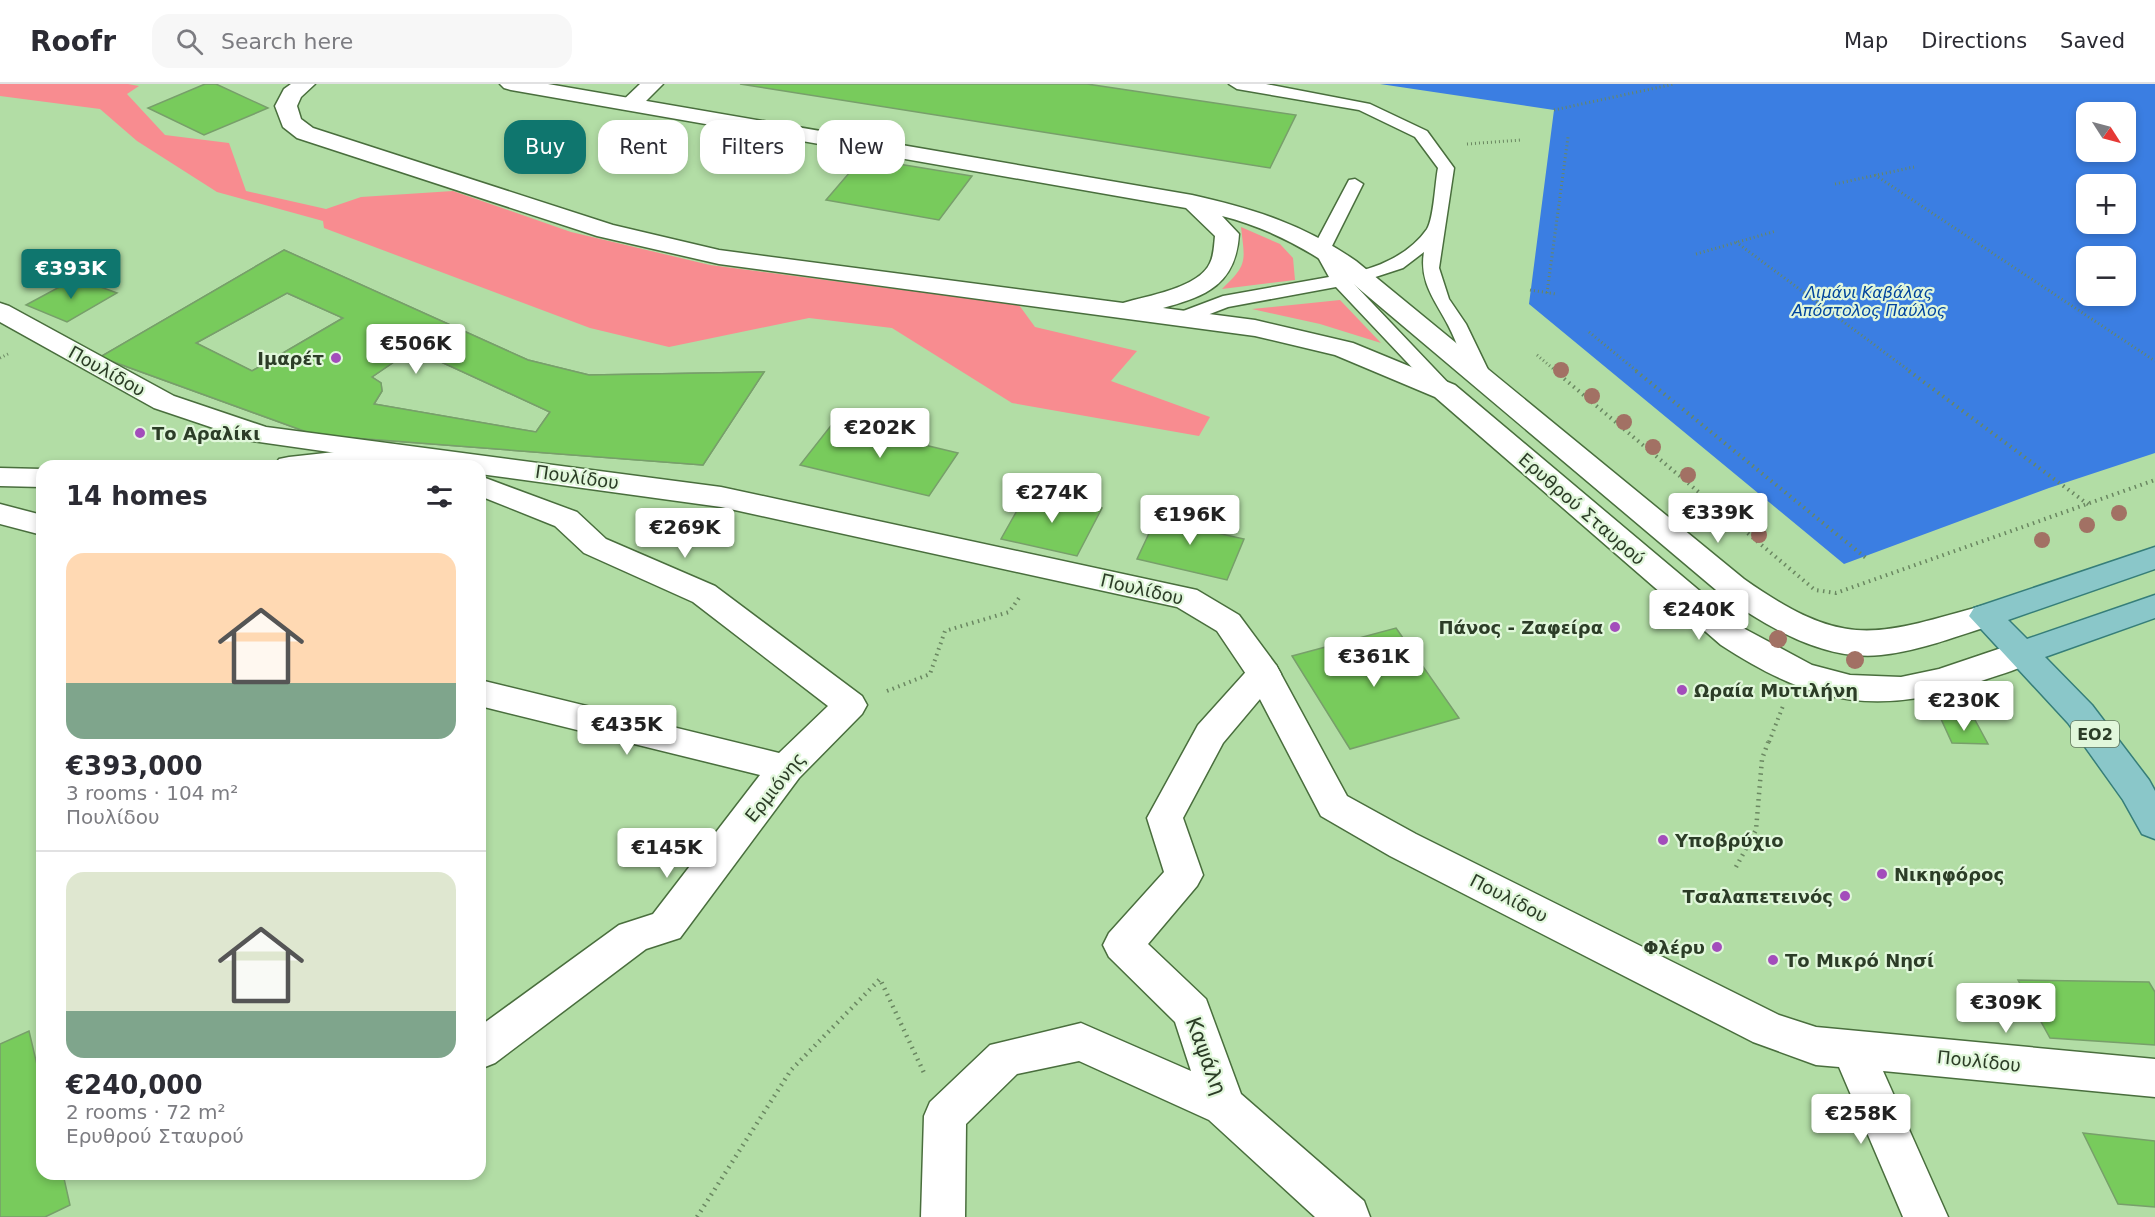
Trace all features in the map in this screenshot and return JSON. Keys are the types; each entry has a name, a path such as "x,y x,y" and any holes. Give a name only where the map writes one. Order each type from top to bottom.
{"main road":[{"name":"Ερυθρού Σταυρού","path":"1985,616 2155,558"},
{"name":"Ερυθρού Σταυρού","path":"2022,654 2155,606"},
{"name":"ΕΟ2","path":"1985,616 2080,714 2136,790 2155,824"}],"street":[{"name":"Ερυθρού Σταυρού","path":"304,84 292,94 286,106 291,122 305,133 606,231 719,256 1177,320 1255,328 1298,336 1353,353 1445,391 1699,610 1755,652 1797,672 1834,684 1862,689 1897,690 1927,685 2022,654"},
{"name":"Ερυθρού Σταυρού","path":"511,84 1192,201 1266,219 1292,230 1322,248 1350,279 1483,380 1754,603 1796,625 1845,641 1869,644 1891,642 1985,616"},
{"path":"630,104 652,84"},
{"path":"1118,311 1166,300 1198,286 1219,270 1226,252 1227,234 1192,201"},
{"name":"Πουλίδου","path":"0,311 164,402 262,435 443,460"},
{"path":"344,460 398,454 415,460"},
{"name":"Πουλίδου","path":"486,466 721,497 1186,598 1228,623 1264,674 1334,806 1403,844 1767,1029 1816,1046 2155,1078"},
{"path":"486,487 566,519 595,546 704,594 850,705"},
{"path":"0,514 36,523"},
{"name":"Καψάλη","path":"1224,1106 1192,1012 1123,945 1184,875 1165,818 1210,734 1264,674"},
{"path":"486,694 786,768"},
{"name":"Ερμιόνης","path":"486,1046 633,937 666,927 786,768 850,705"},
{"name":"Καψάλη","path":"945,1116 1005,1058 1081,1042 1224,1106"},
{"path":"1852,1049 1926,1217"},
{"path":"1224,1106 1348,1217"},
{"path":"943,1217 945,1116"}],"lane":[{"path":"1237,84 1330,99 1364,107 1421,134 1433,147 1446,168 1430,268 1440,299 1457,324 1483,380"},
{"path":"1322,248 1355,184"},
{"path":"1177,320 1223,302 1350,279 1397,264 1412,254 1435,230"},
{"path":"1350,279 1445,391"}],"path":[{"path":"1554,110 1674,84"},
{"path":"1547,293 1568,137"},
{"path":"1433,147 1521,140"},
{"path":"1835,184 1914,167"},
{"path":"1875,175 2155,361"},
{"path":"1696,254 1776,231"},
{"path":"1736,242 2090,505"},
{"path":"1530,290 1556,294"},
{"path":"1589,332 1866,558"},
{"path":"1537,355 1815,590 1836,593 2090,505 2155,480"},
{"path":"850,705 930,674 945,631 1009,612 1044,567"},
{"path":"1736,867 1756,830 1762,759 1797,672"},
{"path":"697,1217 790,1070 880,979 945,1116"}],"shaded area":[{"path":"0,84 128,84 139,86 127,94 165,135 229,143 246,191 326,209 361,197 453,191 571,232 710,265 1019,305 1035,327 1137,351 1111,381 1210,417 1199,436 1012,403 892,328 809,318 669,347 590,328 324,228 323,221 217,192 137,141 100,109 0,96"},
{"path":"1241,227 1280,244 1293,258 1295,280 1222,289 1236,274 1243,262"},
{"path":"1340,300 1381,343 1320,324 1252,309"}],"water":[{"name":"Λιμάνι Καβάλας Απόστολος Παύλος","path":"1380,84 2155,84 2155,453 2049,488 1844,564 1529,304 1554,110"}],"building":[{"path":"205,84 216,84 268,108 204,135 148,108"},
{"path":"740,84 1087,84 1296,115 1270,168"},
{"path":"905,165 972,176 939,220 826,200 848,174 905,174"},
{"name":"Ιμαρέτ","path":"284,250 528,360 589,375 764,372 703,465 315,435 100,357","holes":["287,293 343,318 252,371 196,343","413,349 550,412 536,432 374,404 382,391 381,383 372,377"]},
{"name":"Ιμαρέτ","path":"284,250 528,360 589,375 764,372 703,465 315,435 100,357","holes":["287,293 343,318 252,371 196,343","413,349 550,412 536,432 374,404 382,391 381,383 372,377"]},
{"path":"76,278 117,293 67,322 26,305"},
{"path":"833,423 958,453 929,496 800,465"},
{"path":"1028,491 1102,508 1077,556 1001,539"},
{"path":"1161,508 1203,518 1199,529 1244,539 1227,580 1137,559"},
{"path":"1396,628 1459,718 1350,749 1292,656"},
{"path":"1941,719 1975,720 1988,744 1952,743"},
{"path":"2018,980 2149,982 2155,992 2155,1045 2050,1038"},
{"path":"29,1031 36,1061 36,1180 64,1180 70,1205 45,1217 0,1217 0,1044"},
{"path":"2083,1133 2155,1141 2155,1207 2118,1204"}],"place":[{"name":"Ιμαρέτ","path":"336,358"},
{"name":"Το Αραλίκι","path":"140,433"},
{"name":"Πάνος - Ζαφείρα","path":"1615,627"},
{"name":"Ωραία Μυτιλήνη","path":"1682,690"},
{"name":"Υποβρύχιο","path":"1663,840"},
{"name":"Νικηφόρος","path":"1882,874"},
{"name":"Τσαλαπετεινός","path":"1845,896"},
{"name":"Φλέρυ","path":"1717,947"},
{"name":"Το Μικρό Νησί","path":"1773,960"}]}
